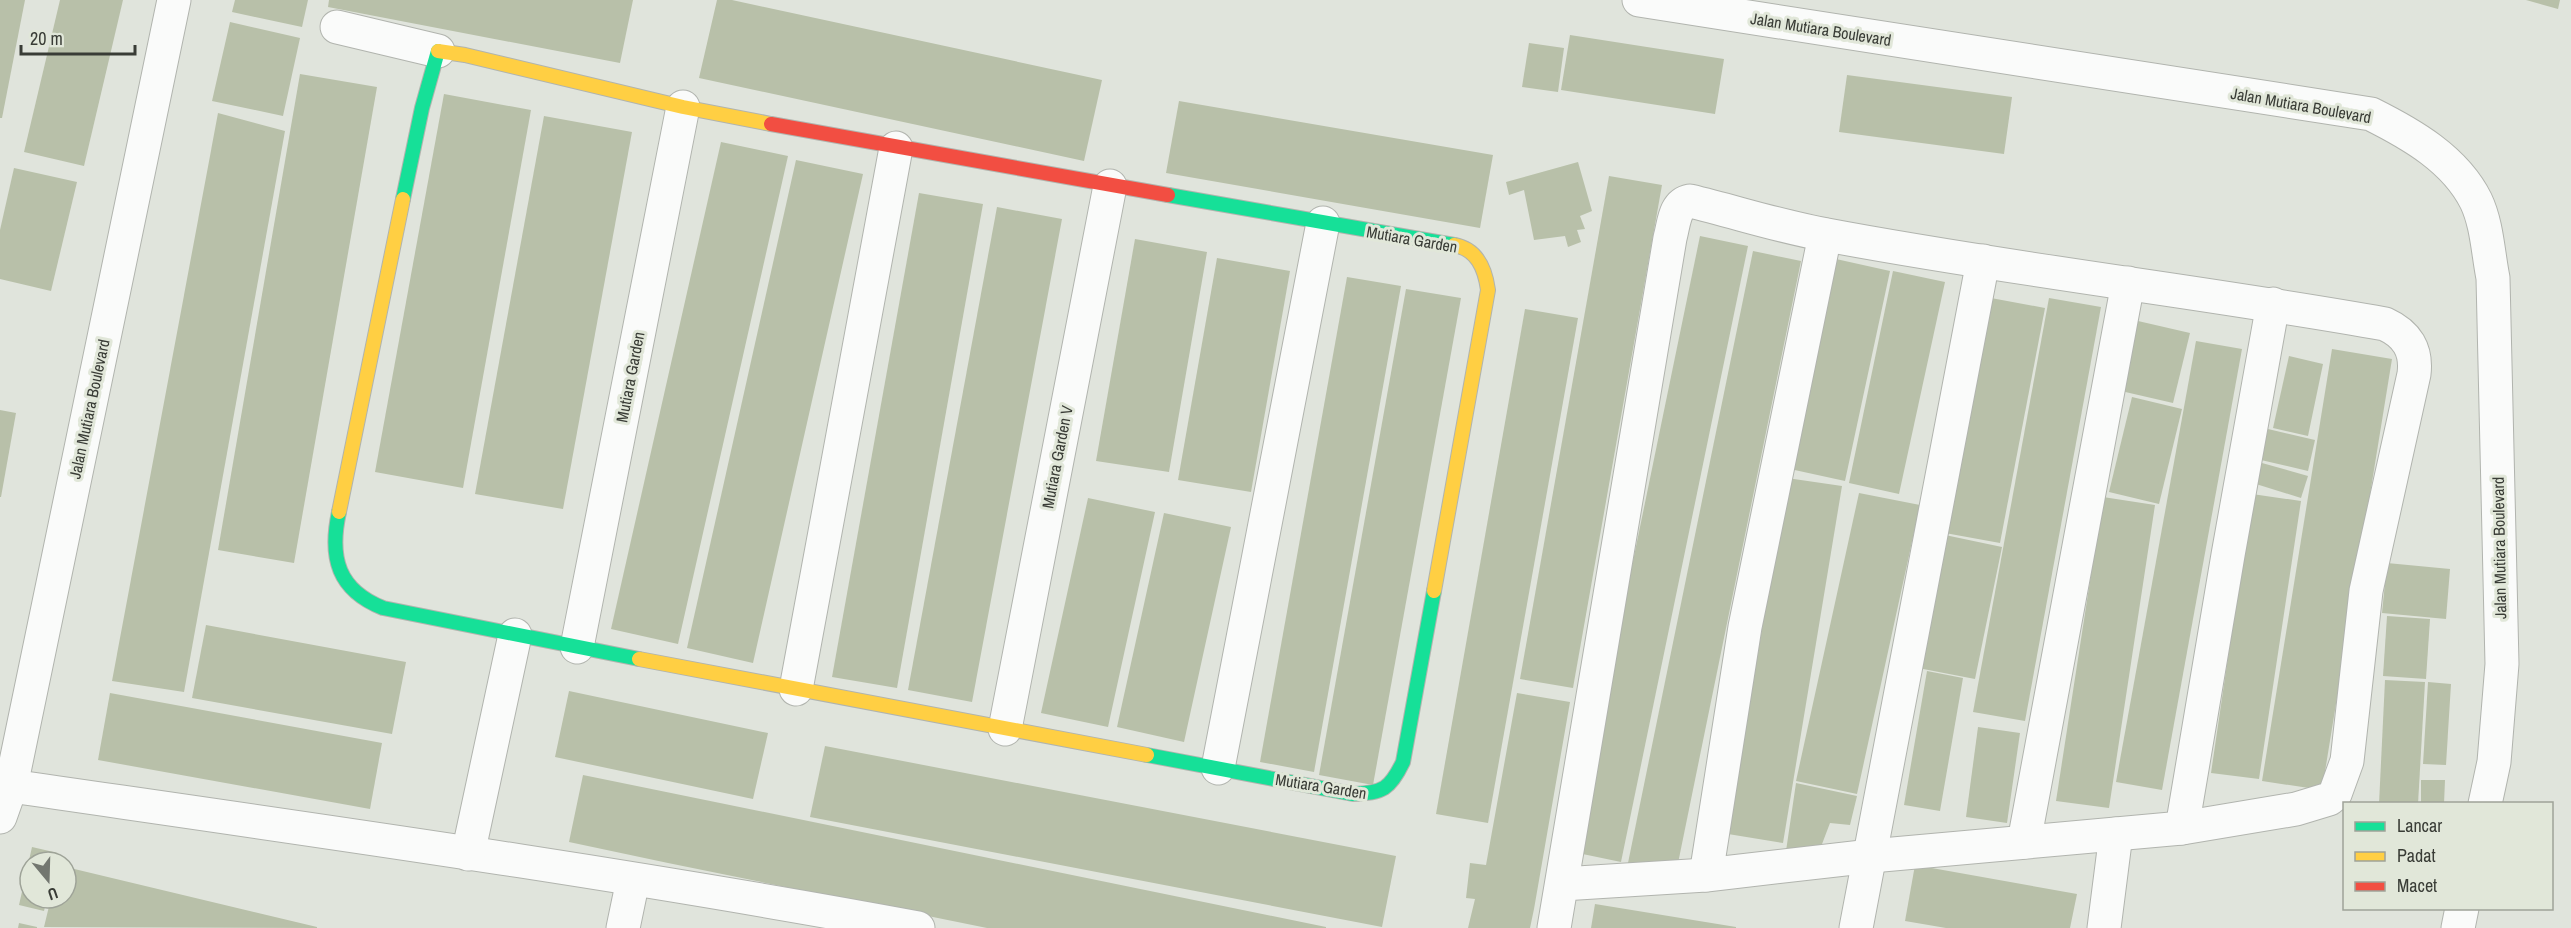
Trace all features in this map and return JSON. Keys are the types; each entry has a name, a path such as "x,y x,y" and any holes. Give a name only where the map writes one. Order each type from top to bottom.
{"street":[{"name":"Jalan Mutiara Boulevard","path":"0,817 11,786 174,0"},
{"name":"Jalan Mutiara Boulevard","path":"1639,0 2371,114 2412,135 2451,168 2476,201 2493,278 2497,356 2502,664 2494,762 2485,802"},
{"path":"337,27 438,51"},
{"name":"Mutiara Garden","path":"438,51 465,55 683,107 896,148 1464,247 1476,255 1484,267 1488,290 1403,762 1391,785 1374,794 1353,794 515,635 363,602 341,577 337,564 336,526 422,108 438,51"},
{"name":"Mutiara Garden","path":"577,647 683,107"},
{"path":"796,689 896,148"},
{"name":"Mutiara Garden V","path":"1005,729 1110,186"},
{"path":"1554,928 1670,238 1678,208 1690,201 1825,235 2273,304 2385,324 2398,330 2408,342 2416,360 2366,591 2347,761 2335,794 2329,799 2296,809 2182,828 1870,856 1706,875 1562,884"},
{"path":"1218,768 1323,223"},
{"path":"1706,875 1745,627 1825,235"},
{"path":"1856,928 1983,261"},
{"path":"2024,842 2128,283"},
{"path":"2182,828 2273,304"},
{"path":"468,854 515,635"},
{"path":"11,786 633,880 790,916 918,928"},
{"path":"2104,928 2116,834"},
{"path":"623,928 633,880"},
{"path":"2458,928 2462,910"}],"building":[{"path":"0,0 25,0 2,118 0,118"},
{"path":"60,0 123,0 84,166 24,152"},
{"path":"235,0 308,0 302,27 232,12"},
{"path":"329,0 633,0 620,63 328,7"},
{"path":"717,0 732,0 1102,80 1084,161 699,78"},
{"path":"2526,0 2560,0 2558,9"},
{"path":"230,22 300,38 283,116 212,101"},
{"path":"1570,35 1724,59 1715,114 1561,90"},
{"path":"1529,43 1564,48 1558,92 1522,87"},
{"path":"300,74 377,87 294,563 218,550"},
{"path":"1847,75 2012,97 2004,154 1839,132"},
{"path":"444,94 531,110 463,488 375,472"},
{"path":"1179,101 1493,155 1480,228 1166,173"},
{"path":"218,113 285,131 184,692 112,681"},
{"path":"544,116 632,132 563,509 475,494"},
{"path":"721,142 788,156 678,644 611,629"},
{"path":"796,160 863,174 753,663 687,648"},
{"path":"1578,162 1592,211 1580,216 1585,229 1577,230 1581,242 1568,247 1565,236 1534,240 1524,190 1509,195 1506,182"},
{"path":"14,168 77,182 51,291 0,279 0,230"},
{"path":"1609,176 1662,185 1573,688 1520,679"},
{"path":"919,193 983,204 897,688 832,677"},
{"path":"997,207 1062,219 972,702 908,690"},
{"path":"1700,236 1748,246 1621,862 1573,852"},
{"path":"1135,239 1207,252 1169,472 1096,461"},
{"path":"1753,251 1801,261 1676,873 1628,863"},
{"path":"1217,258 1290,271 1251,492 1178,480"},
{"path":"1836,259 1890,271 1845,481 1790,469"},
{"path":"1893,271 1945,282 1899,494 1849,483"},
{"path":"1347,277 1401,286 1314,772 1260,762"},
{"path":"1406,289 1461,298 1373,785 1319,775"},
{"path":"1991,298 2045,308 2000,543 1945,533"},
{"path":"2049,298 2101,307 2025,721 1973,712"},
{"path":"1525,309 1578,318 1488,823 1436,814"},
{"path":"2138,321 2190,333 2173,403 2121,391"},
{"path":"2196,341 2242,349 2162,790 2116,782"},
{"path":"2332,349 2392,359 2322,790 2262,781"},
{"path":"2289,356 2323,364 2308,436 2273,428"},
{"path":"2132,397 2182,409 2159,504 2109,492"},
{"path":"0,410 16,413 1,497 0,497"},
{"path":"2268,429 2315,440 2308,471 2261,460"},
{"path":"2262,463 2308,476 2301,498 2256,484"},
{"path":"1787,478 1842,486 1783,843 1728,834"},
{"path":"1859,493 1920,505 1857,794 1796,781"},
{"path":"2252,494 2301,501 2259,779 2211,773"},
{"path":"2103,497 2155,505 2109,808 2056,801"},
{"path":"1088,498 1155,512 1108,727 1041,713"},
{"path":"1164,513 1231,527 1184,742 1117,727"},
{"path":"1945,535 2002,547 1975,679 1918,668"},
{"path":"2387,563 2450,569 2446,619 2382,613"},
{"path":"2387,616 2430,619 2426,679 2383,676"},
{"path":"206,625 406,662 392,734 192,698"},
{"path":"1927,671 1963,678 1940,811 1904,805"},
{"path":"2385,680 2425,682 2418,802 2379,802"},
{"path":"2428,682 2451,684 2446,765 2423,764"},
{"path":"569,691 768,733 753,799 555,757"},
{"path":"110,693 382,743 370,809 98,760"},
{"path":"1517,693 1570,702 1534,909 1530,928 1468,928 1475,899 1466,898 1470,863 1486,865"},
{"path":"1978,727 2020,733 2007,823 1966,817"},
{"path":"825,746 1396,856 1382,927 810,817"},
{"path":"583,775 1326,928 987,928 668,863 569,842"},
{"path":"2421,780 2445,780 2444,802 2421,802"},
{"path":"1796,783 1857,796 1850,825 1830,823 1819,852 1786,851"},
{"path":"1915,865 2077,894 2070,928 1946,928 1905,921"},
{"path":"78,870 317,928 44,927 48,910 78,910"},
{"path":"1595,904 1736,927 1736,928 1591,928"},
{"path":"19,923 37,927 37,928 18,928"}],"traffic: fast":[{"path":"403,199 422,108 438,51"},
{"path":"1168,195 1454,245"},
{"path":"339,512 335,544 340,570 356,592 368,601 383,608 639,659"},
{"path":"1147,755 1353,794 1379,791 1394,778 1403,762 1434,591"}],"traffic: slow":[{"path":"438,51 465,55 683,107 771,124"},
{"path":"339,512 403,199"},
{"path":"1434,591 1488,290 1485,274 1474,255 1454,245"},
{"path":"639,659 1147,755"}],"traffic: jam":[{"path":"771,124 1168,195"}]}
